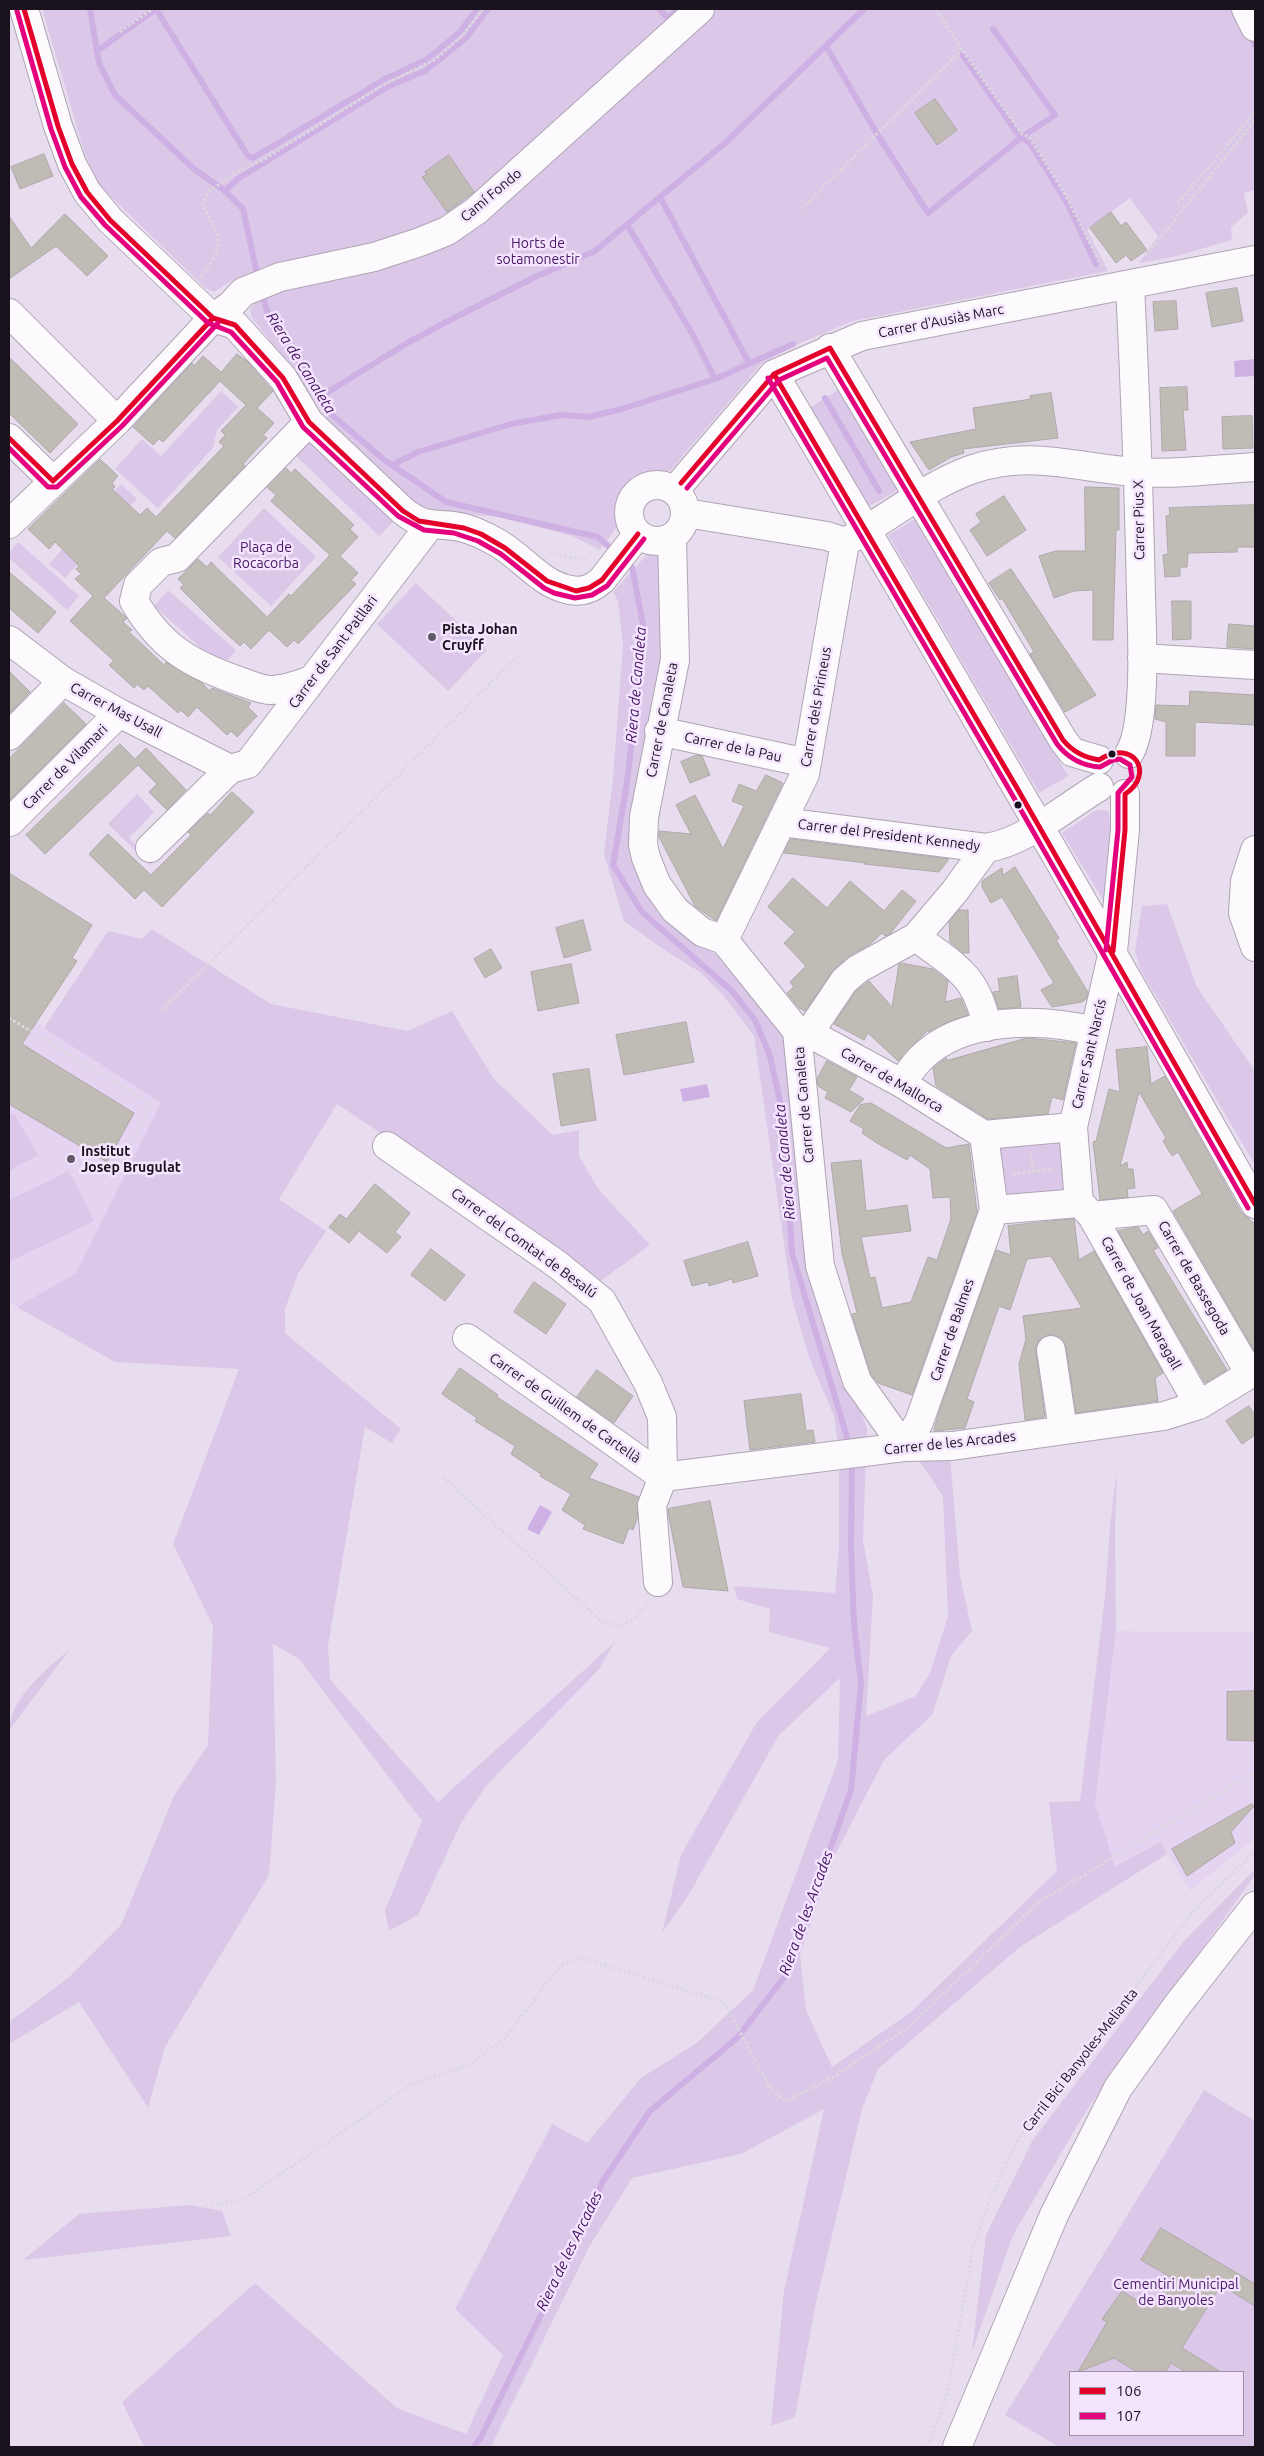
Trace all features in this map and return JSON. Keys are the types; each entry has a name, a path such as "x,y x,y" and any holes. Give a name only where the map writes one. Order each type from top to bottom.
{"street":[{"path":"24,9 58,126 72,164 87,192 110,220 213,318 235,325 284,378 309,422 403,511 416,521 430,525 464,528 496,542 551,582 565,589 582,591 594,587 602,580 638,534"},
{"name":"Camí Fondo","path":"9,524 117,421 213,318 231,305 243,292 280,277 374,257 420,242 447,230 476,211 700,9"},
{"path":"1246,9 1255,27"},
{"name":"Carrer d'Ausiàs Marc","path":"678,495 774,374 830,348 862,336 1255,260"},
{"name":"Carrer Pius X","path":"1118,287 1138,472 1142,658 1138,732 1134,746 1129,754"},
{"path":"9,313 117,421"},
{"path":"830,348 1062,740 1072,752 1099,760"},
{"path":"774,374 856,536 1113,951 1255,1204"},
{"path":"309,422 177,558 161,562 138,585 134,601 147,624 164,643 187,659 202,666 269,691 286,689 312,680"},
{"path":"9,438 53,481"},
{"path":"678,495 682,527 672,537 654,541 638,534 629,520 630,503 634,496 647,486 827,536 856,536 918,496 972,470 1008,460 1038,459 1138,472 1255,467"},
{"name":"Carrer de Sant Patllari","path":"150,848 230,769 248,764 430,525"},
{"name":"Carrer dels Pirineus","path":"724,940 805,774 856,536"},
{"name":"Carrer de Canaleta","path":"672,537 675,660 644,817 643,845 646,858 657,885 675,910 702,932 724,940 803,1032 820,1266 857,1381 904,1447"},
{"name":"Carrer Mas Usall","path":"9,640 63,681 119,713 230,769"},
{"path":"1142,658 1255,665"},
{"path":"9,736 63,681"},
{"name":"Carrer de Vilamari","path":"10,822 119,713"},
{"name":"Carrer de la Pau","path":"660,731 807,763"},
{"path":"1114,750 1129,754 1137,761 1140,770 1140,779 1136,787 1125,794 1112,795 1099,787 1095,776 1099,760 1114,750"},
{"name":"Carrer del President Kennedy","path":"782,822 986,848 1006,843 1099,787"},
{"path":"1113,951 1126,830 1125,794"},
{"path":"803,1032 844,981 858,969 916,938 955,891 986,848"},
{"path":"1255,850 1245,881 1243,914 1255,947"},
{"path":"916,938 953,965 974,985 983,1004 987,1027"},
{"name":"Carrer Sant Narcís","path":"1086,1210 1076,1166 1073,1127 1113,951"},
{"path":"901,1083 921,1058 938,1045 962,1033 987,1027 1033,1022 1068,1025 1094,1031"},
{"name":"Carrer de Mallorca","path":"803,1032 901,1083 984,1135"},
{"path":"1073,1127 984,1135 994,1210 1086,1210"},
{"name":"Carrer del Comtat de Besalú","path":"387,1146 558,1265 602,1301 648,1383 662,1417 663,1477"},
{"name":"Carrer de Balmes","path":"904,1447 919,1422 994,1210"},
{"name":"Carrer de Bassegoda","path":"1086,1210 1154,1210 1253,1373"},
{"name":"Carrer de Joan Maragall","path":"1086,1210 1199,1405"},
{"name":"Carrer de Guillem de Cartellà","path":"467,1338 663,1477"},
{"path":"1051,1350 1063,1430"},
{"name":"Carrer de les Arcades","path":"663,1477 904,1447 952,1446 1164,1416 1199,1405 1253,1373"},
{"path":"658,1582 652,1505 663,1477"},
{"path":"957,2447 1054,2215 1118,2088 1176,2008 1255,1906"}],"path":[{"path":"120,32 153,9"},
{"path":"195,272 200,277 211,264 220,247 216,228 202,205 208,192 386,84 436,59 463,35 483,9"},
{"path":"936,9 962,50 1022,134 1029,137 1066,196 1102,268 1118,287 1130,275 1255,120"},
{"path":"801,209 962,50"},
{"path":"1178,203 1255,112"},
{"path":"542,548 561,556 596,560"},
{"path":"162,1010 518,656"},
{"path":"9,1018 151,1104 115,1176"},
{"path":"990,1176 1076,1166"},
{"path":"443,1477 600,1620 618,1626 634,1618 656,1594 658,1582"},
{"path":"201,2207 242,2200 412,2085 472,2063 505,2038 561,1965 581,1958 724,2002 771,2090 786,2101 833,2077 910,2026 1039,1902 1255,1772"},
{"name":"Carril Bici Banyoles-Melianta","path":"927,2447 947,2396 973,2248 1008,2157 1026,2126 1094,2042 1192,1913 1255,1850"}],"shaded area":[{"path":"1255,359 1255,376 1235,377 1234,361"},
{"name":"Institut Josep Brugulat","path":"9,1004 161,1103 76,1273 17,1307 9,1303"},
{"path":"707,1084 710,1097 683,1102 680,1089"},
{"path":"540,1505 552,1512 539,1535 527,1529"},
{"path":"1116,1631 1255,1632 1255,1838 1190,1891 1161,1842 1115,1866 1095,1803"}],"green space":[{"name":"Horts de sotamonestir","path":"42,9 1240,9 1255,41 1255,190 1244,193 1248,213 1231,227 1232,240 1173,257 1139,263 1158,236 1130,198 1087,230 1108,271 853,321 798,344 762,363 670,471 632,477 618,505 619,524 600,550 572,536 501,517 425,511 337,433 296,373 252,318 250,310 256,300 277,293 268,265 233,280 214,292 205,288 100,186 84,151"},
{"path":"838,390 898,490 868,507 809,408"},
{"path":"221,391 238,407 217,430 213,448 158,508 115,469 142,439 161,456"},
{"path":"311,440 394,521 379,536 296,456"},
{"path":"121,484 137,499 65,578 49,564"},
{"name":"Plaça de Rocacorba","path":"264,508 316,557 271,606 218,557"},
{"path":"917,518 1068,776 1039,793 888,535"},
{"path":"18,542 79,596 67,610 9,558 9,553"},
{"path":"651,550 660,556 667,659 635,839 642,886 666,917 715,954 783,1032 792,1095 840,1351 867,1429 863,1540 873,1596 866,1716 916,1696 930,1673 948,1616 943,1496 918,1459 950,1455 960,1576 972,1631 951,1656 932,1715 884,1760 834,1857 800,1954 806,2010 832,2067 911,2012 1057,1871 1049,1802 1080,1801 1105,1597 1110,1526 1117,1470 1115,1532 1116,1631 1095,1803 1115,1866 1161,1842 1167,1854 1020,1947 878,2069 862,2109 815,2307 795,2417 771,2426 784,2291 824,2109 741,2154 632,2178 589,2247 491,2447 144,2447 122,2402 255,2283 397,2408 466,2434 503,2355 455,2309 552,2124 587,2143 641,2078 698,2042 753,1990 838,1760 840,1678 779,1735 688,1896 662,1933 681,1855 757,1722 830,1648 769,1632 770,1609 737,1599 734,1586 835,1593 839,1546 839,1452 834,1416 810,1360 792,1299 754,1036 723,995 700,972 666,951 624,921 604,854 613,778 623,645 618,601 613,592"},
{"name":"Pista Johan Cruyff","path":"416,583 487,650 448,691 377,624"},
{"path":"168,590 236,650 222,667 154,606"},
{"path":"137,794 154,812 129,838 154,862 150,865 108,824"},
{"path":"1096,810 1108,811 1113,835 1105,903 1062,833"},
{"path":"1167,904 1197,987 1255,1071 1255,1165 1140,969 1135,951 1142,906"},
{"path":"152,929 271,1004 408,1031 452,1011 494,1079 553,1135 579,1130 579,1156 599,1190 650,1245 595,1285 568,1258 337,1104 279,1199 326,1231 298,1274 285,1309 285,1333 401,1429 392,1443 365,1427 328,1646 330,1679 438,1802 614,1643 599,1669 486,1786 461,1823 418,1915 389,1931 385,1910 422,1821 299,1659 273,1644 276,1783 269,1875 165,2047 148,2108 79,2002 9,2044 9,2022 68,1978 121,1925 174,1796 208,1745 213,1626 173,1544 239,1369 115,1362 17,1307 76,1273 161,1103 44,1028 108,931 142,939"},
{"path":"14,1113 38,1155 9,1171 9,1116"},
{"path":"1065,1140 1071,1189 1002,1197 996,1148"},
{"path":"69,1171 94,1221 9,1262 9,1200"},
{"path":"70,1649 9,1732 15,1708 22,1696 40,1676"},
{"path":"1255,1869 1255,1875 1086,2111 1013,2235 972,2352 986,2235 1032,2141 1184,1941"},
{"name":"Cementiri Municipal de Banyoles","path":"1204,2090 1255,2121 1255,2447 1059,2447 1005,2415"},
{"path":"190,2205 222,2211 231,2236 23,2260 79,2214"}],"building":[{"path":"935,99 957,130 937,145 915,113"},
{"path":"44,154 53,176 20,189 11,167"},
{"path":"449,155 474,192 447,212 422,177 427,174 425,172"},
{"path":"1111,212 1121,226 1126,222 1147,250 1131,261 1126,255 1116,263 1090,228"},
{"path":"65,214 108,256 87,276 56,246 9,279 9,216 31,248"},
{"path":"1237,288 1243,321 1212,327 1206,293"},
{"path":"1176,301 1178,329 1155,331 1153,302"},
{"path":"237,354 247,361 273,391 257,408 274,423 263,435 267,438 243,464 245,466 175,538 167,531 104,598 127,618 123,622 132,630 129,632 164,665 166,662 202,683 210,691 212,688 251,703 248,707 257,716 237,737 231,731 227,735 197,707 188,717 181,710 178,713 148,686 144,690 137,684 134,688 109,665 114,661 70,621 93,596 75,579 81,574 76,569 79,566 55,542 49,549 28,529 100,459 118,476 112,483 115,487 112,489 140,515 147,508 156,517 224,446 219,442 225,435 221,431 246,405 220,381 163,442 159,439 153,445 133,427 192,363 194,366 203,356 221,372"},
{"path":"9,357 78,424 50,453 9,413"},
{"path":"1187,387 1188,410 1183,410 1186,450 1162,451 1160,388"},
{"path":"1051,393 1058,438 963,449 964,453 951,457 929,470 910,442 976,429 973,408 1031,399 1030,396"},
{"path":"1252,416 1253,448 1223,449 1222,417"},
{"path":"286,468 291,473 295,469 354,525 350,529 358,537 340,556 358,573 351,580 356,584 298,644 294,640 287,647 269,630 251,649 244,642 240,646 216,624 180,588 184,585 178,579 198,559 207,567 211,562 267,617 289,594 291,596 330,555 271,501 276,495 267,487"},
{"path":"1085,487 1119,488 1119,530 1116,530 1113,640 1093,640 1093,590 1074,591 1054,598 1039,556 1056,551 1085,551"},
{"path":"1004,496 1026,530 987,556 970,530 981,522 976,514"},
{"path":"1255,505 1255,547 1237,547 1237,552 1188,553 1187,567 1180,567 1180,576 1165,577 1163,555 1168,554 1166,516 1170,515 1169,508"},
{"path":"1011,569 1096,695 1065,712 1030,654 1034,652 1002,598 1000,600 989,583"},
{"path":"9,572 56,612 38,633 9,608"},
{"path":"1172,601 1191,601 1191,639 1173,640"},
{"path":"1229,624 1255,626 1255,649 1227,647"},
{"path":"9,671 30,692 11,712 9,710"},
{"path":"1190,691 1255,695 1255,725 1195,722 1195,756 1166,756 1166,722 1155,719 1156,705 1189,706"},
{"path":"64,703 86,724 9,801 9,759"},
{"path":"120,744 135,759 146,748 186,790 167,810 149,792 157,784 138,765 45,854 26,835"},
{"path":"697,755 702,756 710,775 690,783 681,762"},
{"path":"766,775 783,783 716,921 695,906 659,837 659,831 691,834 676,805 695,795 723,849 744,806 732,801 739,784 756,791"},
{"path":"232,792 254,812 162,907 144,890 135,899 89,854 108,834 151,875 191,835 188,832 208,813 210,815"},
{"path":"791,839 949,859 939,872 784,853"},
{"path":"1015,867 1059,938 1056,940 1088,992 1086,999 1082,1002 1052,1007 1041,990 1054,983 1002,897 991,903 982,887 982,881 1002,868 1003,875"},
{"path":"9,873 92,925 72,958 77,961 22,1044 134,1113 107,1162 9,1104"},
{"path":"793,878 827,908 850,881 884,911 902,890 916,901 890,934 885,936 882,933 869,945 850,955 834,969 805,1011 799,1008 787,993 794,987 790,982 806,966 784,943 795,932 768,907"},
{"path":"959,910 968,910 969,953 963,953 950,942 949,922"},
{"path":"583,920 591,950 564,958 556,928"},
{"path":"491,949 502,968 485,978 474,959"},
{"path":"571,964 579,1003 538,1011 531,972"},
{"path":"899,964 933,969 948,981 945,1002 961,998 968,1015 950,1021 928,1032 928,1030 898,1061 868,1033 864,1040 834,1024 856,991 869,981 892,1007"},
{"path":"1017,976 1021,1007 999,1009 993,992 1000,991 998,979"},
{"path":"686,1022 694,1062 624,1075 616,1035"},
{"path":"1027,1038 1076,1043 1063,1100 1052,1097 1048,1114 988,1119 936,1086 933,1068 946,1058 948,1060"},
{"path":"1147,1047 1151,1084 1165,1076 1241,1212 1255,1224 1255,1352 1173,1211 1202,1194 1178,1152 1172,1156 1163,1141 1166,1138 1139,1092 1120,1166 1127,1162 1128,1169 1133,1169 1135,1188 1127,1189 1128,1197 1100,1200 1093,1142 1096,1141 1109,1089 1120,1092 1116,1050"},
{"path":"827,1061 857,1077 849,1090 864,1099 851,1112 825,1098 828,1092 818,1086 817,1079"},
{"path":"589,1069 596,1120 561,1126 553,1074"},
{"path":"871,1103 946,1148 969,1144 977,1212 912,1395 878,1383 871,1374 852,1314 857,1313 842,1253 831,1163 861,1160 866,1211 907,1205 911,1231 861,1237 870,1278 875,1277 882,1308 911,1302 928,1257 937,1260 951,1219 950,1197 933,1198 930,1169 910,1155 907,1160 877,1143 862,1133 864,1129 850,1121 860,1105"},
{"path":"375,1184 410,1213 395,1232 401,1237 387,1253 359,1231 349,1243 329,1227 340,1214 346,1219"},
{"path":"1074,1219 1079,1260 1094,1251 1163,1373 1155,1378 1158,1401 1076,1413 1066,1347 1063,1340 1056,1335 1049,1335 1041,1338 1036,1345 1045,1417 1025,1420 1019,1364 1026,1339 1023,1316 1082,1308 1051,1256 1027,1259 1010,1310 999,1306 967,1399 974,1402 965,1428 935,1431 941,1406 996,1250 1011,1255 1008,1226"},
{"path":"1138,1227 1143,1235 1148,1231 1158,1248 1153,1250 1227,1370 1205,1383 1118,1231"},
{"path":"748,1242 758,1276 733,1283 732,1279 709,1286 708,1282 692,1286 684,1261"},
{"path":"431,1249 465,1275 445,1301 411,1275"},
{"path":"534,1282 566,1304 546,1334 514,1312"},
{"path":"460,1368 498,1395 497,1397 598,1464 589,1478 639,1497 637,1519 633,1530 629,1528 623,1544 583,1529 585,1525 562,1510 571,1494 540,1476 541,1474 511,1454 515,1446 475,1421 477,1418 442,1394"},
{"path":"597,1370 633,1396 614,1423 577,1397"},
{"path":"801,1394 806,1431 813,1430 815,1442 750,1450 744,1401"},
{"path":"1249,1406 1255,1415 1255,1435 1242,1444 1226,1421"},
{"path":"710,1501 728,1591 683,1587 669,1518 668,1509"},
{"path":"1255,1691 1255,1741 1227,1740 1227,1692"},
{"path":"1252,1804 1254,1806 1231,1832 1235,1843 1187,1876 1172,1849"},
{"path":"1161,2228 1255,2284 1255,2306 1221,2285 1182,2348 1219,2371 1184,2371 1171,2363 1167,2371 1135,2371 1114,2358 1079,2371 1107,2322 1102,2319 1122,2291 1152,2310 1172,2278 1141,2260"}],"waterway":[{"name":"Riera de Canaleta","path":"90,9 99,63 115,95 194,169 225,191 243,209 258,278"},
{"path":"156,9 248,156 253,158 385,79 426,60 460,32 477,9"},
{"path":"97,51 156,9"},
{"path":"225,191 239,178 387,87 425,71 466,38 488,9"},
{"path":"659,9 668,18 678,9"},
{"path":"320,397 409,342 450,320 535,277 595,251 725,143 864,9"},
{"path":"826,46 877,134 928,213 1022,137 1055,115 993,29"},
{"path":"1249,33 1255,45"},
{"path":"962,54 1017,133 1030,143 1067,203 1096,264"},
{"path":"660,197 749,363"},
{"path":"628,226 693,335 715,379"},
{"name":"Riera de Canaleta","path":"261,290 268,314 332,415 383,459 446,502 598,537 616,553"},
{"path":"392,465 418,452 511,424 561,415 588,417 622,409 715,379 793,344"},
{"path":"825,398 879,491"},
{"name":"Riera de Canaleta","path":"625,561 632,567 644,629 627,783 613,865 642,912 732,991 755,1020 770,1056 783,1115 792,1253 850,1447"},
{"name":"Riera de les Arcades","path":"474,2447 481,2437 565,2266 603,2181 650,2111 737,2038 785,1976 851,1790 861,1683 854,1624 851,1546 852,1464"}],"transit line":[{"name":"106","path":"24,9 58,126 72,164 87,192 110,220 213,318 235,325 283,378 309,422 403,511 419,521 464,528 481,534 505,548 547,581 576,591 589,588 602,580 638,534"},
{"name":"107","path":"17,11 51,129 65,167 81,197 105,225 208,323 231,332 277,382 303,427 398,516 424,530 454,533 478,541 501,554 544,588 554,593 575,598 592,595 607,586 644,539"},
{"name":"106","path":"9,438 53,481 117,421 213,318"},
{"name":"107","path":"9,448 48,487 57,487 122,426 218,323"},
{"name":"106","path":"681,483 774,374 830,348 1063,740 1075,751 1094,759 1099,760 1112,754 1122,753 1131,756 1137,761 1139,777 1134,786 1125,794 1125,830 1113,951"},
{"name":"107","path":"687,488 779,380 827,358 1057,744 1071,757 1088,765 1100,767 1113,760 1120,759 1130,765 1132,777 1118,793 1118,830 1106,950"},
{"name":"106","path":"774,374 1017,788 1255,1204"},
{"name":"107","path":"768,378 1010,791 1248,1208"}],"place":[{"name":"Pista Johan Cruyff","path":"432,637"},
{"name":"Institut Josep Brugulat","path":"71,1159"}]}
